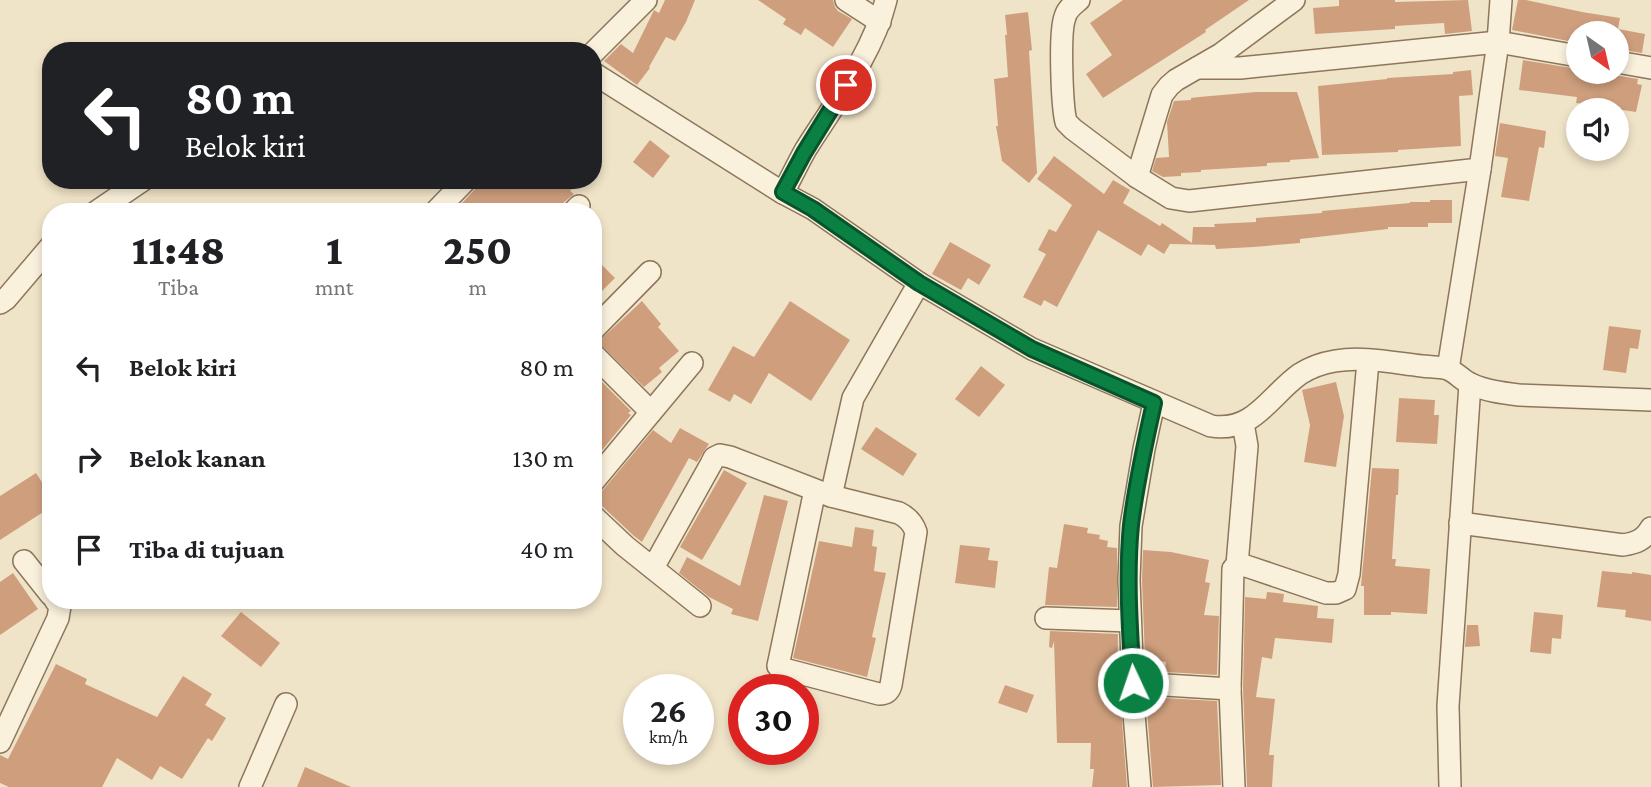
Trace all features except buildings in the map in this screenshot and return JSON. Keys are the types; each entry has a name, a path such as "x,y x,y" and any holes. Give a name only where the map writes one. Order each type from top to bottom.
{"street":[{"path":"846,0 880,22"},
{"path":"783,192 871,43 886,0"},
{"path":"1079,0 1067,10 1063,22 1066,122 1137,177 1171,198 1188,201 1480,169"},
{"path":"1137,177 1162,95 1176,80 1221,54 1294,0"},
{"path":"1448,369 1480,169 1498,42 1501,0"},
{"path":"602,42 638,2"},
{"path":"1197,68 1240,68 1498,42 1566,54"},
{"path":"1629,64 1651,68"},
{"path":"602,79 813,209 919,283 1032,349 1211,426 1227,428 1243,423 1292,381 1315,366 1338,360 1448,369 1470,384 1518,395 1651,400"},
{"path":"109,203 130,189"},
{"path":"444,203 458,189"},
{"path":"0,303 42,257"},
{"path":"602,321 650,272"},
{"path":"653,568 717,456 730,457 823,493 899,513 910,522 916,532 890,689 885,694 867,691 778,666 823,493 853,398 919,283"},
{"path":"1237,565 1326,593 1345,589 1349,574 1368,361"},
{"path":"602,363 651,412"},
{"path":"602,471 692,363"},
{"path":"1450,787 1448,706 1470,384"},
{"path":"1140,787 1129,580 1131,526 1143,449 1154,403"},
{"path":"1234,787 1230,689 1233,572 1237,565 1247,446 1243,423"},
{"path":"1460,523 1623,545 1636,543 1651,528"},
{"path":"602,524 700,606"},
{"path":"24,561 42,583"},
{"path":"0,742 58,618 60,609"},
{"path":"1046,618 1130,621"},
{"path":"1133,683 1230,689"},
{"path":"250,787 286,704"}],"route":[{"path":"846,85 783,192 813,209 919,283 1032,349 1154,403 1143,449 1131,526 1129,580 1133,683"}]}
